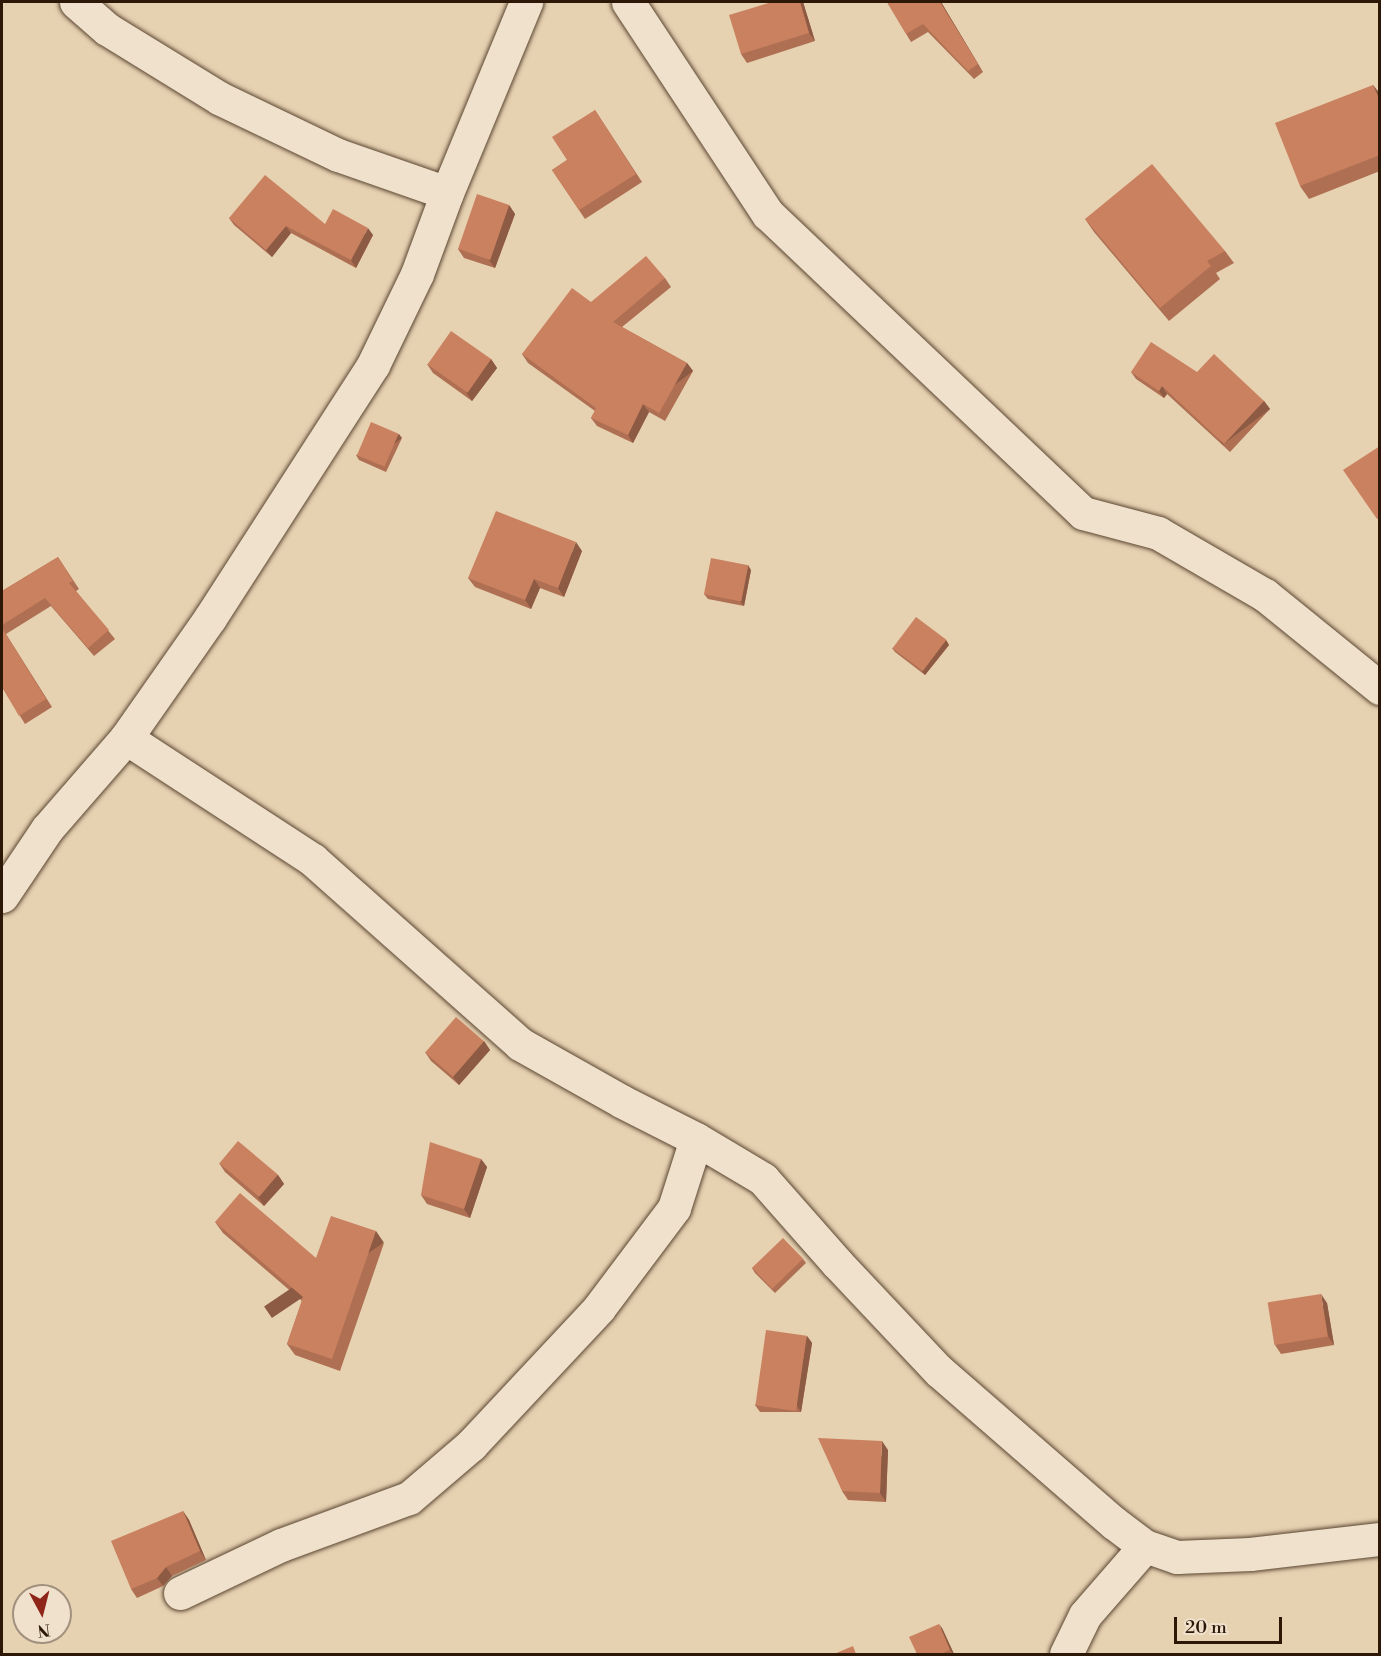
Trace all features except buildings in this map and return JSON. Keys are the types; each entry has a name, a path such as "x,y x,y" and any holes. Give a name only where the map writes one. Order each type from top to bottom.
{"street":[{"path":"76,2 107,30 219,98 338,155 447,193"},
{"path":"2,896 46,829 126,738 217,608 373,365 417,274 447,193 526,2"},
{"path":"628,2 768,214 1083,513 1158,533 1265,595 1380,688"},
{"path":"126,738 313,860 520,1044 621,1101 696,1139 763,1179 838,1264 939,1371 1114,1523 1145,1546 1177,1557 1250,1554 1380,1539"},
{"path":"180,1593 281,1545 409,1498 471,1445 599,1308 674,1208 696,1139"},
{"path":"1066,1654 1084,1615 1145,1546"}]}
